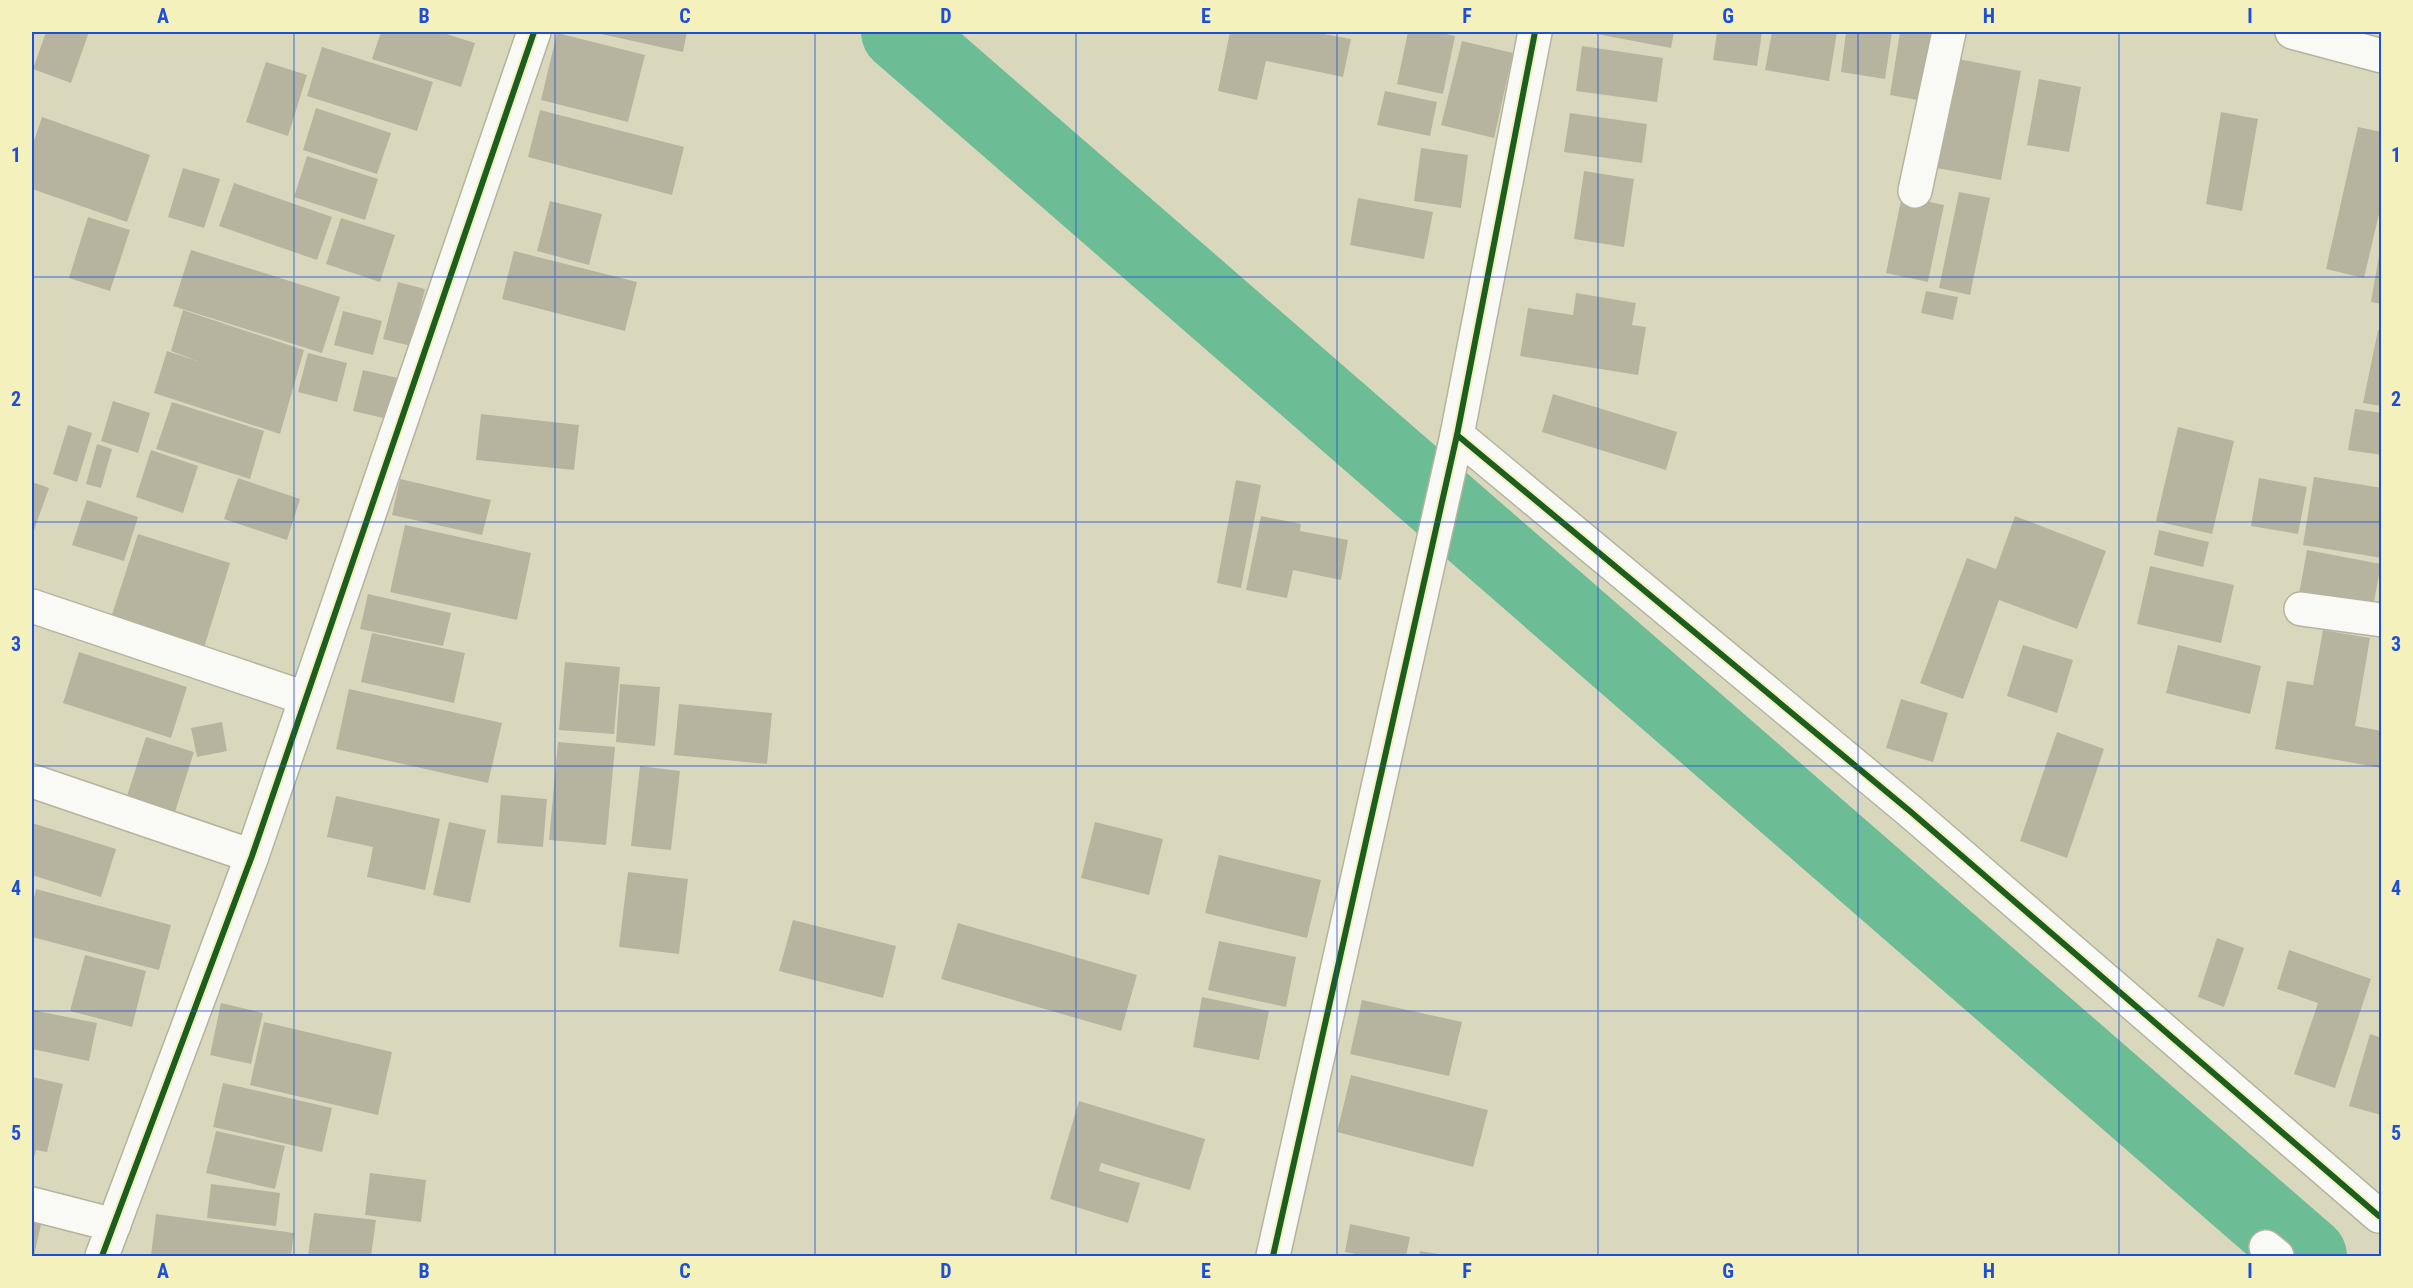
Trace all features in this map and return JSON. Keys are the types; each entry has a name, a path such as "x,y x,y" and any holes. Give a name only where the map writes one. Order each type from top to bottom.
{"street":[{"path":"102,1257 252,856 534,32"},
{"path":"1273,1257 1455,440 1535,32"},
{"path":"1915,191 1949,32"},
{"path":"2292,32 2382,56"},
{"path":"1455,440 1911,812 2381,1217"},
{"path":"32,606 305,698"},
{"path":"2301,609 2382,620"},
{"path":"32,780 252,856"},
{"path":"32,1204 114,1225"}],"building":[{"path":"46,32 89,32 71,83 33,69"},
{"path":"381,32 440,32 475,43 461,87 372,59"},
{"path":"592,32 687,32 683,52"},
{"path":"1230,32 1313,32 1351,39 1343,77 1266,61 1257,100 1218,91"},
{"path":"1408,32 1437,32 1455,36 1443,94 1397,84"},
{"path":"1586,32 1674,32 1671,48"},
{"path":"1717,32 1762,32 1757,66 1713,60"},
{"path":"1772,32 1837,32 1829,81 1765,70"},
{"path":"1846,32 1892,32 1885,79 1841,72"},
{"path":"1900,32 1940,32 1929,102 1890,95"},
{"path":"557,33 645,55 628,122 541,100"},
{"path":"1462,41 1513,53 1494,138 1441,125"},
{"path":"1582,46 1663,58 1657,102 1576,91"},
{"path":"322,47 433,82 417,131 307,96"},
{"path":"1958,59 2021,71 2001,180 1937,168"},
{"path":"266,62 307,75 288,136 246,122"},
{"path":"2039,79 2081,87 2069,152 2027,145"},
{"path":"1385,91 1437,102 1430,136 1377,125"},
{"path":"316,108 391,133 377,174 303,150"},
{"path":"540,110 684,147 672,195 528,157"},
{"path":"2221,112 2258,119 2242,211 2206,204"},
{"path":"1570,113 1647,124 1642,163 1564,152"},
{"path":"42,117 150,155 127,222 32,189 32,147"},
{"path":"2358,127 2382,132 2382,201 2364,278 2326,269"},
{"path":"1421,148 1468,155 1461,208 1414,201"},
{"path":"307,156 378,179 365,220 294,197"},
{"path":"183,168 220,179 204,228 168,217"},
{"path":"1584,171 1634,179 1624,247 1574,239"},
{"path":"234,183 332,217 317,260 219,226"},
{"path":"1959,192 1990,198 1970,295 1939,288"},
{"path":"1902,196 1944,205 1928,282 1886,273"},
{"path":"1358,198 1433,212 1424,259 1350,245"},
{"path":"550,201 602,214 589,265 537,251"},
{"path":"88,217 130,230 110,291 69,278"},
{"path":"341,218 395,235 380,282 326,264"},
{"path":"191,250 340,297 322,353 173,306"},
{"path":"2380,250 2382,250 2382,304 2371,302"},
{"path":"514,251 637,282 625,331 502,299"},
{"path":"398,282 425,289 411,346 383,339"},
{"path":"1926,291 1958,297 1953,320 1921,313"},
{"path":"1576,293 1636,303 1632,325 1646,327 1638,375 1520,356 1528,308 1573,315"},
{"path":"183,310 304,350 280,434 154,393 167,351 197,361 171,351"},
{"path":"343,311 382,321 373,355 334,345"},
{"path":"2378,330 2382,331 2382,406 2363,403"},
{"path":"308,353 347,363 337,402 298,392"},
{"path":"363,370 402,379 392,420 353,411"},
{"path":"1553,394 1677,432 1666,470 1542,432"},
{"path":"113,401 150,413 138,453 101,441"},
{"path":"172,402 264,431 250,479 156,449"},
{"path":"2355,409 2382,413 2382,455 2348,450"},
{"path":"481,414 579,425 574,470 476,460"},
{"path":"68,425 92,433 77,482 53,474"},
{"path":"2178,427 2234,441 2212,534 2156,521"},
{"path":"97,444 112,449 101,488 86,484"},
{"path":"151,450 198,466 183,513 136,497"},
{"path":"2314,477 2382,488 2382,558 2303,545"},
{"path":"238,478 300,499 287,540 224,519"},
{"path":"2259,478 2307,487 2298,534 2251,526"},
{"path":"400,479 491,500 482,535 392,515"},
{"path":"1236,480 1261,485 1241,588 1217,583"},
{"path":"32,482 49,488 32,536"},
{"path":"87,500 138,517 124,561 72,545"},
{"path":"1261,516 1301,524 1300,531 1348,540 1341,580 1293,570 1287,598 1246,590"},
{"path":"2015,516 2106,551 2077,629 1999,600 1963,699 1920,683 1967,558 1996,569"},
{"path":"405,525 531,553 517,620 390,592"},
{"path":"2159,530 2209,542 2203,567 2154,555"},
{"path":"138,534 230,563 203,651 110,621"},
{"path":"2307,550 2381,564 2373,607 2299,594"},
{"path":"2150,566 2234,585 2221,643 2137,624"},
{"path":"368,594 451,613 443,646 360,629"},
{"path":"2323,630 2370,638 2355,726 2382,731 2382,768 2275,749 2287,681 2313,685"},
{"path":"372,633 465,653 454,703 361,682"},
{"path":"2023,645 2073,660 2057,713 2007,696"},
{"path":"2178,645 2261,666 2250,714 2166,693"},
{"path":"79,652 187,687 171,738 63,703"},
{"path":"565,662 620,667 614,734 559,730"},
{"path":"620,684 660,687 655,746 616,742"},
{"path":"349,689 502,723 488,783 336,749"},
{"path":"1901,699 1948,713 1933,762 1886,748"},
{"path":"679,704 772,713 767,764 674,755"},
{"path":"222,722 227,751 197,757 191,728"},
{"path":"2057,732 2104,749 2067,858 2020,841"},
{"path":"146,737 194,752 174,815 126,799"},
{"path":"558,742 615,747 606,845 549,840"},
{"path":"640,766 680,771 671,850 631,846"},
{"path":"501,795 547,799 543,847 497,843"},
{"path":"336,796 440,819 425,890 367,877 373,847 327,837"},
{"path":"449,822 486,830 470,903 433,895"},
{"path":"1095,822 1163,839 1149,895 1081,878"},
{"path":"32,823 116,849 101,897 32,875"},
{"path":"1219,855 1321,880 1307,938 1205,913"},
{"path":"628,872 688,879 679,954 619,947"},
{"path":"36,889 171,925 159,970 32,937 32,907"},
{"path":"793,920 896,946 883,998 779,971"},
{"path":"958,923 1137,975 1121,1031 941,979"},
{"path":"2217,938 2244,948 2224,1007 2198,997"},
{"path":"1219,941 1296,957 1286,1007 1208,990"},
{"path":"2289,950 2371,979 2335,1088 2294,1074 2318,1003 2277,989"},
{"path":"85,955 146,971 132,1027 70,1011"},
{"path":"1202,997 1269,1011 1259,1060 1193,1047"},
{"path":"1362,1000 1462,1022 1449,1076 1350,1054"},
{"path":"221,1003 263,1013 251,1064 210,1055"},
{"path":"32,1010 97,1023 89,1061 32,1049"},
{"path":"264,1022 392,1052 378,1115 250,1085"},
{"path":"2370,1034 2382,1038 2381,1115 2349,1106"},
{"path":"1351,1075 1488,1110 1473,1167 1337,1132"},
{"path":"32,1077 63,1084 47,1152 36,1150 32,1165"},
{"path":"223,1083 332,1108 322,1152 213,1127"},
{"path":"1079,1101 1205,1139 1190,1190 1101,1163 1099,1171 1140,1183 1128,1223 1050,1199"},
{"path":"216,1131 285,1146 275,1189 206,1173"},
{"path":"370,1173 426,1180 421,1222 365,1215"},
{"path":"211,1184 280,1193 276,1226 207,1218"},
{"path":"314,1213 376,1220 371,1256 308,1256"},
{"path":"156,1214 294,1233 291,1256 151,1256"},
{"path":"32,1217 42,1220 34,1256 32,1256"},
{"path":"1350,1224 1410,1237 1406,1256 1366,1256 1345,1252"},
{"path":"1420,1251 1445,1255 1445,1256 1419,1256"}],"waterway":[{"path":"900,32 2308,1256"}],"cycle path":[{"path":"102,1256 252,856 534,32"},
{"path":"1273,1256 1457,435 1535,32"},
{"path":"1457,435 1911,812 2379,1216"}]}
